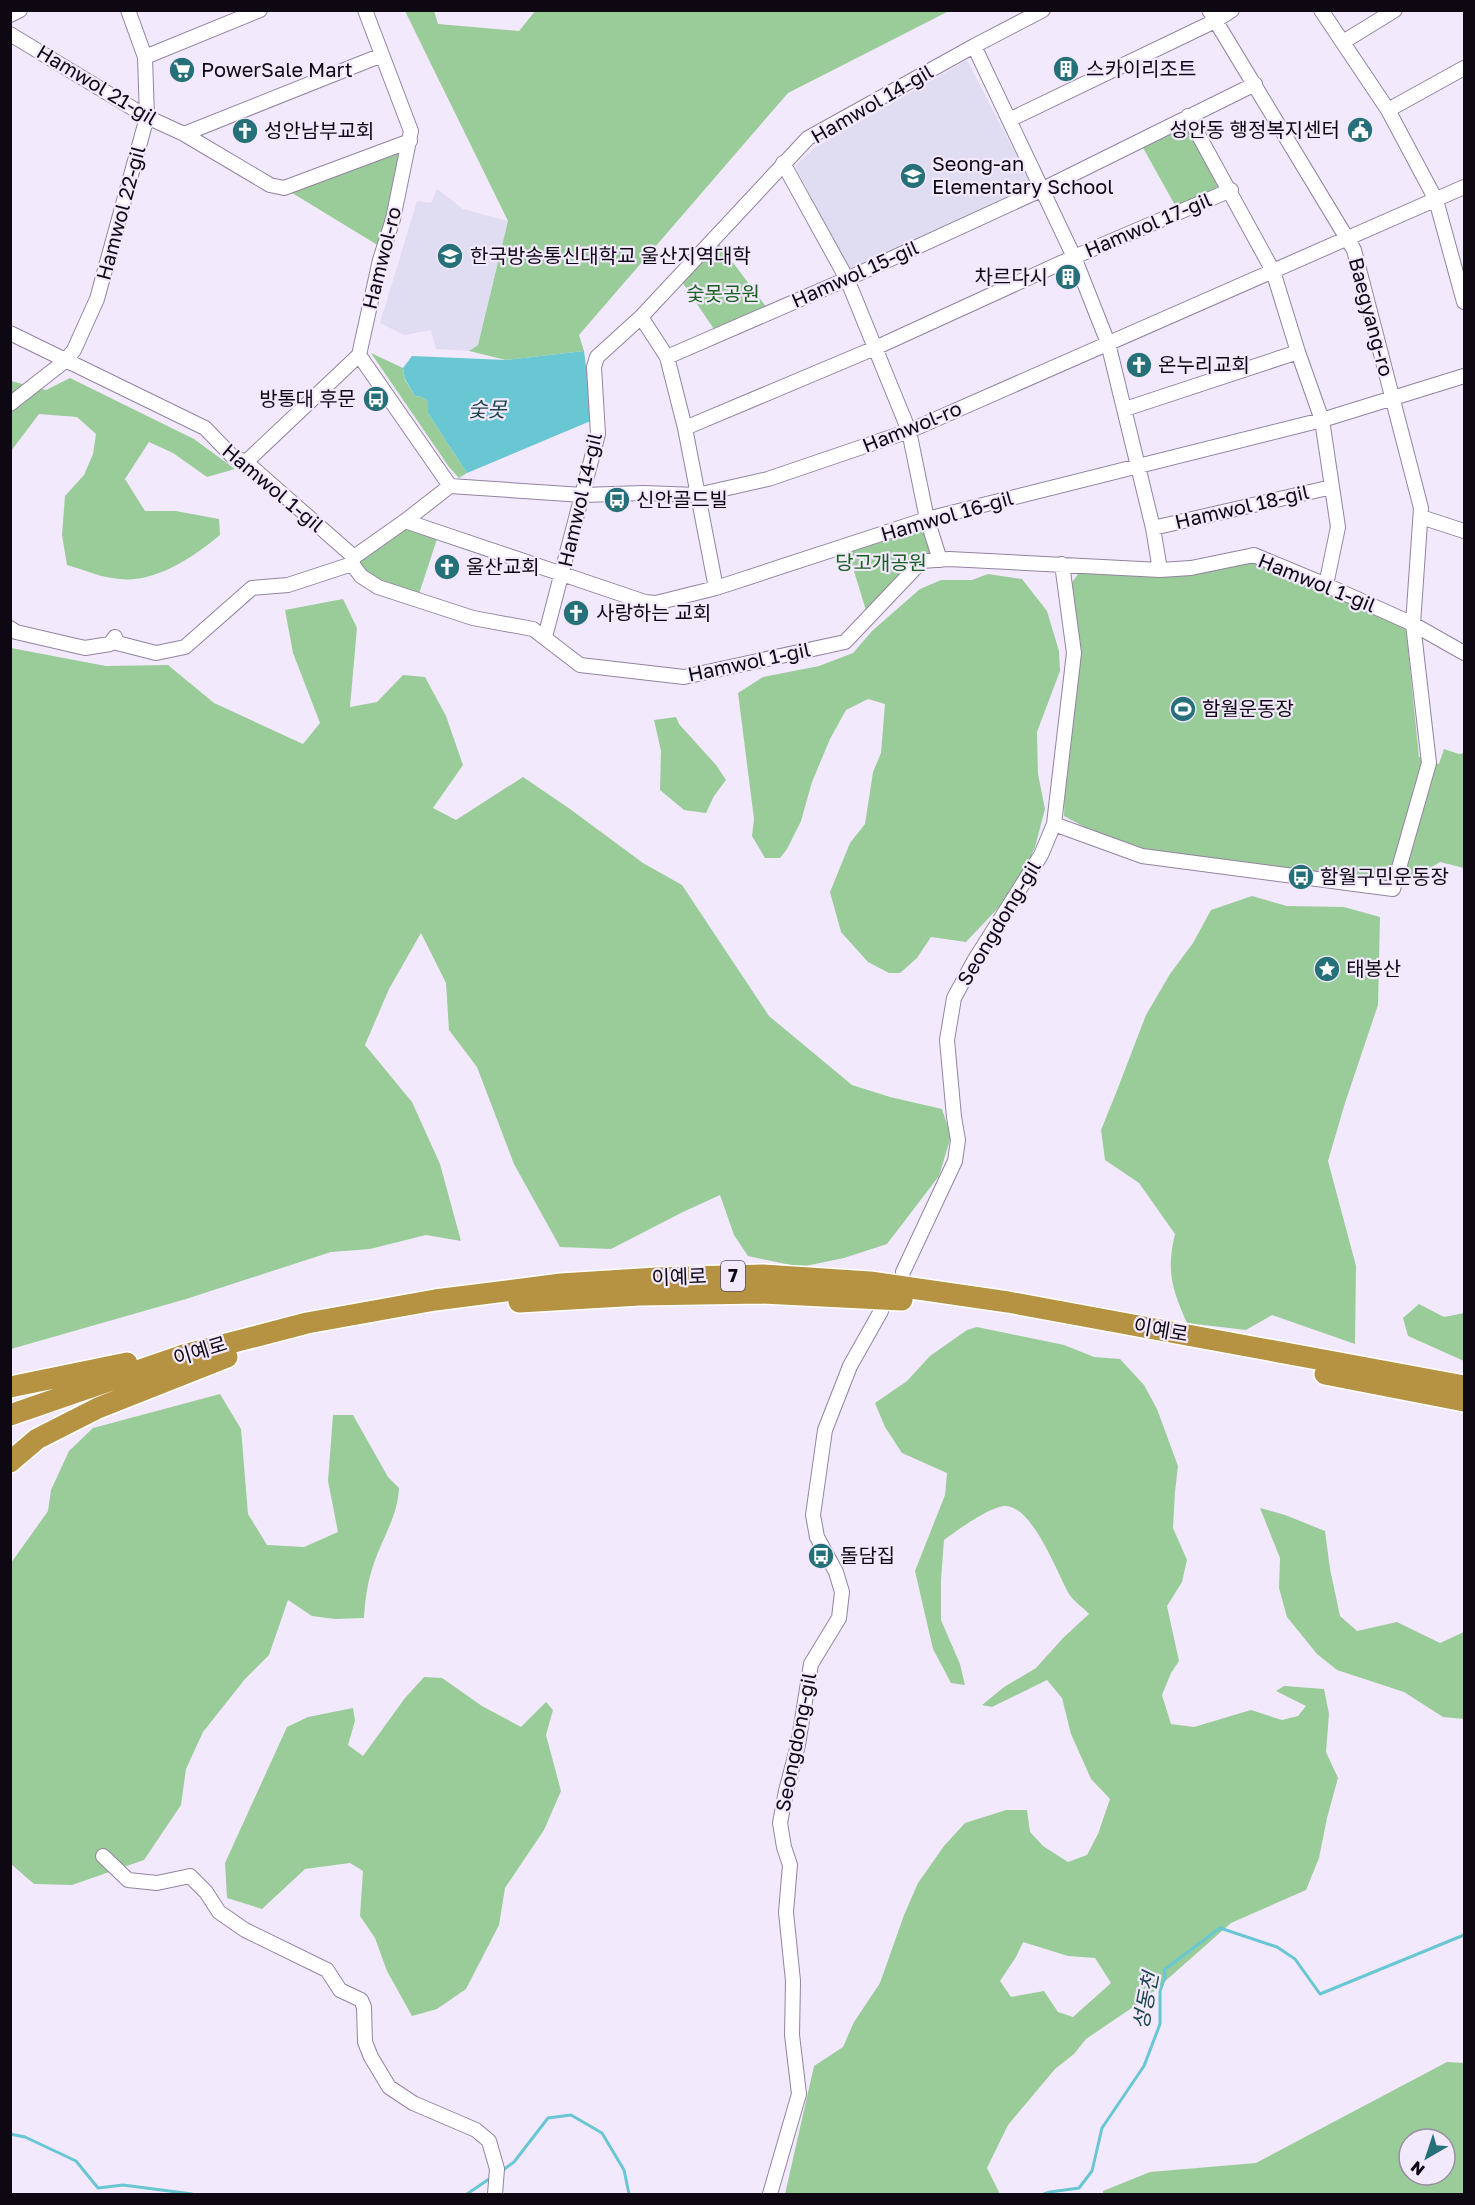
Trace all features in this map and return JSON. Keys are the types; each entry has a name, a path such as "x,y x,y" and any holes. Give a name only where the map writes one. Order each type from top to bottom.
{"highway":[{"name":"이예로","path":"10,1428 307,1323 435,1300 561,1284 656,1278 763,1275 870,1282 1008,1302 1464,1386"},
{"name":"이예로","path":"10,1415 184,1355 307,1337 500,1303 640,1295 761,1293 895,1299 1074,1325 1464,1401"},
{"path":"10,1387 227,1350"},
{"path":"10,1462 36,1439 98,1408 227,1350"}],"street":[{"path":"10,15 21,10"},
{"name":"Hamwol 22-gil","path":"65,361 74,350 97,299 147,117 145,57 128,10"},
{"path":"145,57 260,10"},
{"name":"Hamwol-ro","path":"359,355 411,131 365,10"},
{"name":"Hamwol 14-gil","path":"545,637 598,434 594,367 597,357 641,317 808,138 1043,10"},
{"path":"1009,120 1212,16 1232,10"},
{"path":"1321,10 1388,110 1436,200 1462,280 1464,302"},
{"path":"1343,42 1395,10"},
{"name":"Baegyang-ro","path":"1054,824 1142,856 1393,889 1429,763 1413,624 1421,508 1354,250 1212,16"},
{"name":"Hamwol 21-gil","path":"10,34 147,117 184,134 270,185 284,188 410,141"},
{"name":"Hamwol 18-gil","path":"974,46 1074,257 1108,343 1153,528 1160,570"},
{"path":"184,134 382,55"},
{"path":"1388,110 1464,68"},
{"name":"Hamwol 15-gil","path":"667,357 847,279 1043,189 1255,84"},
{"path":"1188,116 1231,190"},
{"path":"783,163 847,279 909,431 927,519 940,560"},
{"name":"Hamwol-ro","path":"450,486 583,495 643,493 697,495 768,479 909,431 1464,187"},
{"name":"Hamwol 17-gil","path":"685,428 875,348 1074,257 1231,190 1273,271 1322,420 1338,527 1326,585"},
{"path":"641,317 667,357 685,428 716,588"},
{"name":"Hamwol 1-gil","path":"10,333 205,428 232,456 246,462 353,561 361,576 378,587 473,618 533,628 580,665 684,677 845,642 922,561 1062,564 1160,570 1191,567 1254,555 1413,624 1464,653"},
{"path":"1125,409 1298,352"},
{"path":"10,628 16,632 85,648 110,644 115,638 117,643 156,652 184,647 252,588 288,585 353,561 450,486 359,355 246,462"},
{"path":"10,404 65,361"},
{"name":"Hamwol 16-gil","path":"405,521 562,575 645,602 657,603 716,588 927,519 1322,420 1464,376"},
{"name":"Hamwol 18-gil","path":"1153,528 1332,486"},
{"path":"1420,517 1464,531"},
{"name":"Seongdong-gil","path":"903,1272 955,1161 958,1140 947,1041 954,998 974,961 1041,855 1054,824 1074,653 1062,564"},
{"name":"Seongdong-gil","path":"770,2194 799,2094 792,2035 793,1981 786,1912 790,1865 780,1823 798,1745 811,1664 839,1618 842,1592 836,1572 817,1537 813,1515 825,1430 850,1366 881,1311"},
{"path":"103,1856 128,1880 157,1883 190,1876 206,1892 219,1912 244,1930 327,1970 340,1990 361,2000 364,2007 364,2042 389,2086 413,2103 476,2130 489,2141 497,2174 495,2194"}],"shaded area":[{"name":"Seong-an Elementary School","path":"967,60 1032,186 850,272 795,166 814,148"},
{"name":"한국방송통신대학교 울산지역대학","path":"437,189 463,209 508,221 478,345 469,351 436,349 431,330 404,335 380,323 417,201 431,203"}],"green space":[{"path":"536,10 949,11 788,93 579,335 584,351 506,360 469,351 478,345 508,221 405,11 434,11 438,24 519,31"},
{"path":"1185,123 1222,188 1176,207 1142,146"},
{"path":"410,141 384,249 284,188"},
{"name":"숯못공원","path":"714,237 770,312 718,335 678,276"},
{"path":"371,353 403,368 405,380 415,396 422,397 428,402 428,413 467,473 459,478 449,467"},
{"path":"70,378 194,439 235,469 207,477 173,453 149,442 125,479 145,511 176,511 219,519 220,535 170,569 141,578 106,577 67,565 62,535 65,496 84,475 93,454 96,434 77,417 39,414 11,451 11,381 46,390"},
{"name":"당고개공원","path":"927,519 939,558 921,561 868,617 846,545"},
{"path":"405,521 439,533 417,600 378,587 354,557"},
{"path":"1251,559 1406,629 1419,757 1439,764 1444,749 1459,754 1464,753 1464,868 1440,862 1412,879 1393,874 1389,881 1379,884 1139,848 1090,830 1064,816 1071,584 1078,574 1194,572"},
{"path":"988,574 1022,579 1047,611 1059,651 1060,671 1037,732 1038,774 1045,809 1035,847 1018,887 966,942 931,937 917,958 900,973 889,973 868,962 841,932 830,892 850,843 865,824 873,772 881,753 885,704 868,699 846,710 830,739 812,782 801,821 787,849 780,858 765,858 752,836 754,819 738,693 763,677 819,666 853,653 872,631 920,589 941,580 972,580"},
{"path":"343,599 357,628 350,707 377,702 403,675 425,677 446,716 463,765 433,808 456,820 523,777 643,863 682,885 769,1016 852,1085 890,1097 942,1109 951,1136 939,1176 887,1244 844,1258 800,1267 748,1256 734,1235 720,1195 611,1249 560,1247 514,1164 477,1067 449,1030 446,983 421,933 389,989 365,1045 412,1102 440,1164 461,1241 426,1235 370,1249 331,1252 186,1299 11,1349 11,648 106,666 168,665 214,703 303,744 320,723 293,653 285,610"},
{"path":"676,717 679,724 716,765 726,780 714,796 706,813 684,810 660,790 661,751 654,720"},
{"path":"1252,896 1287,906 1344,907 1380,917 1378,1005 1328,1161 1356,1266 1355,1344 1272,1315 1246,1330 1187,1323 1172,1280 1171,1259 1175,1234 1139,1183 1105,1160 1101,1130 1146,1015 1170,974 1193,943 1211,910"},
{"path":"1419,1304 1444,1317 1464,1313 1464,1361 1408,1336 1403,1318"},
{"path":"977,1327 1064,1345 1094,1357 1120,1359 1144,1385 1157,1409 1178,1466 1173,1528 1187,1560 1182,1582 1167,1606 1179,1661 1162,1695 1171,1724 1194,1727 1251,1710 1282,1720 1298,1716 1306,1706 1276,1691 1284,1686 1324,1689 1329,1714 1326,1752 1338,1778 1319,1858 1306,1890 1231,1923 1145,1999 1086,2039 1074,2054 1055,2069 1008,2125 987,2168 1000,2194 785,2194 814,2066 843,2047 854,2022 880,1983 918,1883 944,1846 965,1823 1006,1810 1027,1810 1030,1832 1043,1846 1068,1862 1087,1855 1098,1834 1110,1799 1091,1779 1071,1734 1062,1698 1047,1680 992,1707 982,1705 1004,1687 1036,1668 1089,1614 1073,1600 1043,1542 1025,1517 1015,1509 1005,1506 991,1510 944,1540 941,1620 960,1664 965,1685 951,1683 933,1649 915,1571 945,1495 947,1473 902,1453 885,1427 875,1403 907,1381 930,1356 967,1330","holes":["1023,1942 1068,1956 1095,1958 1111,1983 1073,2017 1058,2012 1044,1991 1011,1997 1000,1981"]},
{"path":"220,1394 241,1429 248,1514 267,1545 304,1547 338,1532 328,1481 333,1415 353,1415 388,1477 399,1488 393,1517 370,1576 364,1618 335,1619 312,1616 288,1600 269,1655 245,1679 203,1732 186,1769 181,1805 144,1860 72,1885 34,1884 11,1864 11,1563 48,1511 51,1490 69,1451 93,1428"},
{"path":"1260,1508 1325,1531 1340,1616 1357,1631 1397,1622 1440,1643 1464,1632 1464,1719 1443,1717 1404,1692 1337,1670 1317,1654 1287,1617 1279,1588 1280,1558"},
{"path":"424,1677 442,1678 482,1706 521,1727 546,1702 553,1710 546,1735 561,1791 544,1830 505,1888 499,1925 466,1989 437,2009 412,2016 387,1971 375,1938 360,1916 363,1871 350,1863 305,1869 262,1909 227,1898 225,1863 287,1727 308,1717 353,1708 355,1721 348,1745 363,1756 405,1698"},
{"path":"1447,2062 1464,2063 1464,2194 1103,2194 1103,2191 1150,2172 1256,2163"}],"water":[{"name":"숯못","path":"584,351 593,420 467,473 428,413 428,402 422,397 415,396 405,379 403,368 412,356 506,360"}],"waterway":[{"name":"성동천","path":"1044,2194 1079,2188 1092,2171 1102,2128 1144,2066 1160,2024 1160,1991 1165,1977 1164,1970 1220,1928 1277,1947 1295,1959 1320,1994 1464,1935"},
{"name":"성동천","path":"503,2170 514,2162 548,2118 571,2115 602,2133 624,2170 629,2194"},
{"path":"10,2134 25,2137 76,2161 98,2188 123,2185 192,2194"},
{"name":"성동천","path":"467,2194 492,2177"}],"place":[{"name":"스카이리조트","path":"1066,69"},
{"name":"PowerSale Mart","path":"182,70"},
{"name":"성안동 행정복지센터","path":"1360,130"},
{"name":"성안남부교회","path":"245,131"},
{"name":"Seong-an Elementary School","path":"913,176"},
{"name":"한국방송통신대학교 울산지역대학","path":"450,256"},
{"name":"차르다시","path":"1068,277"},
{"name":"온누리교회","path":"1139,365"},
{"name":"방통대 후문","path":"376,399"},
{"name":"신안골드빌","path":"617,500"},
{"name":"울산교회","path":"447,567"},
{"name":"사랑하는 교회","path":"576,613"},
{"name":"함월운동장","path":"1183,709"},
{"name":"함월구민운동장","path":"1301,877"},
{"name":"태봉산","path":"1327,969"},
{"name":"돌담집","path":"821,1556"}]}
